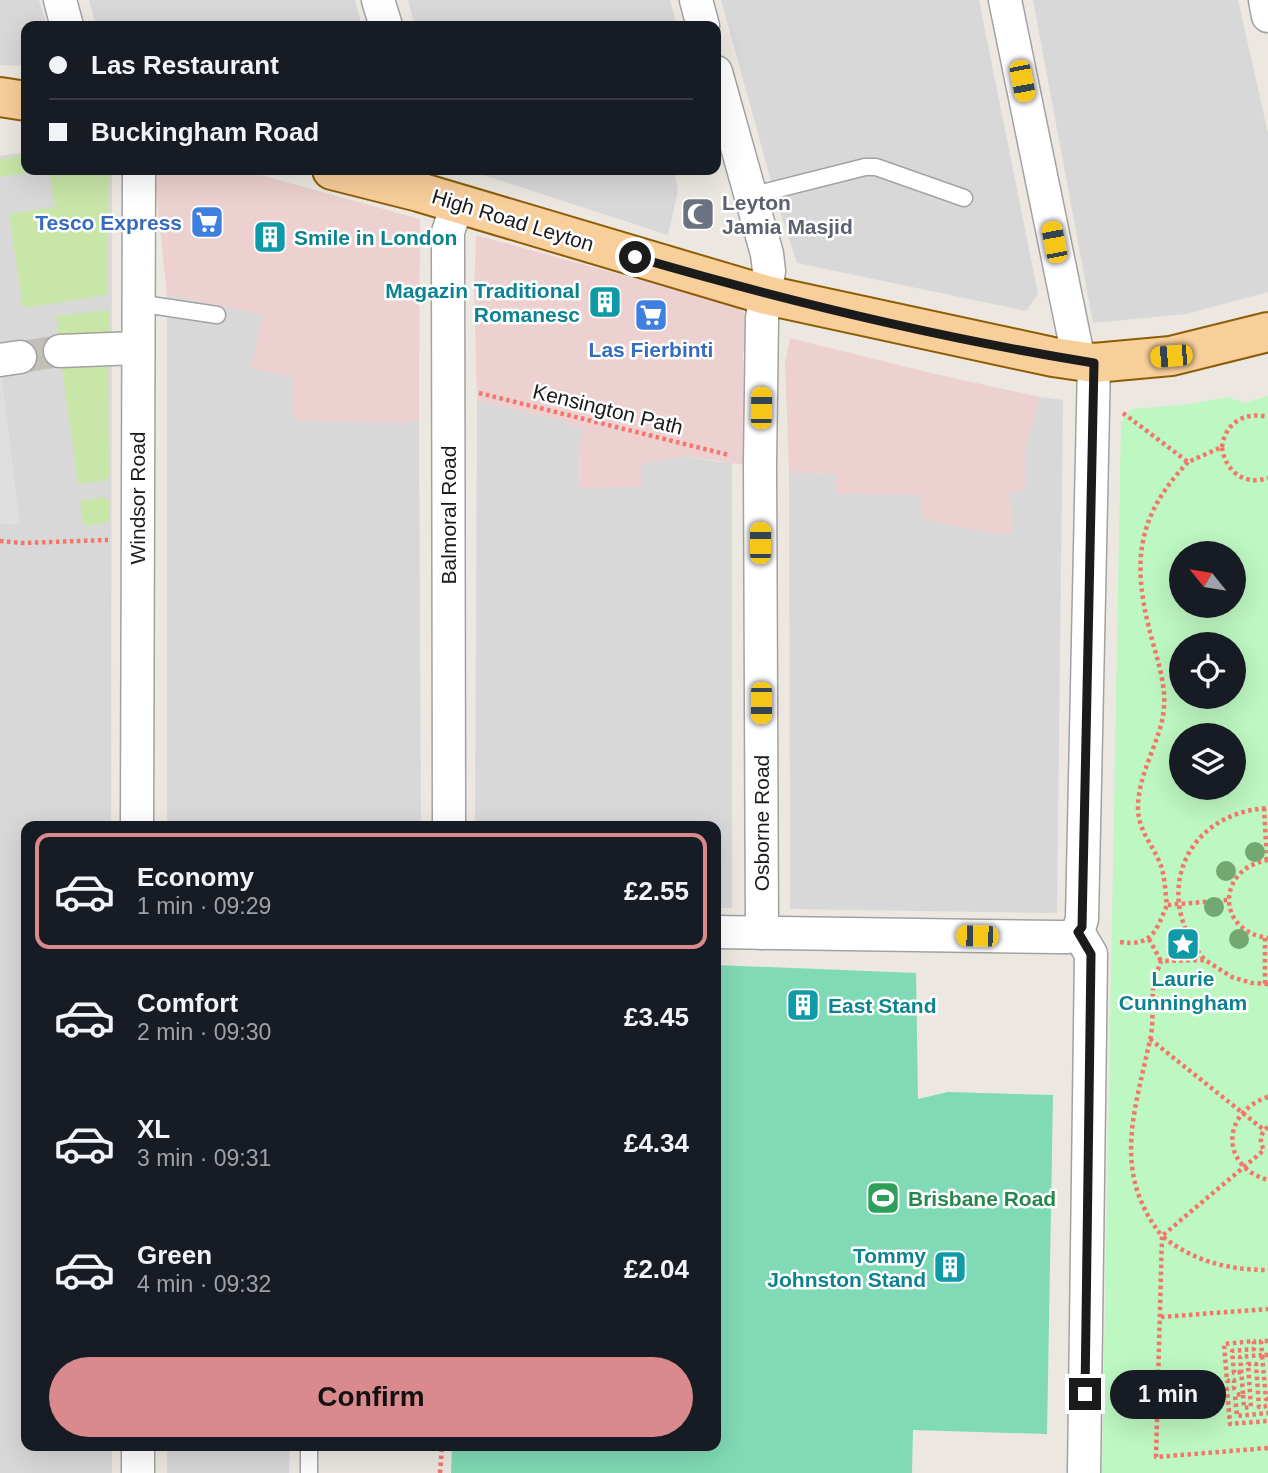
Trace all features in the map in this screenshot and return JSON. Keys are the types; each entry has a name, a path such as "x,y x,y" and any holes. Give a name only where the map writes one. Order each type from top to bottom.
{"main road":[{"path":"0,97 21,100"},
{"name":"High Road Leyton","path":"372,175 421,181 457,205 765,295 994,345 1086,362 1171,356 1268,332"}],"street":[{"path":"60,0 66,21"},
{"path":"378,0 384,21"},
{"path":"695,0 701,21"},
{"path":"721,932 1068,937 1082,927 1086,362 1005,0"},
{"path":"1265,0 1268,16"},
{"name":"Osborne Road","path":"721,90 767,254 769,271 762,318 760,463 762,933"},
{"name":"Windsor Road","path":"137,821 139,175"},
{"name":"Balmoral Road","path":"449,821 448,244 457,205"},
{"path":"60,351 137,348"},
{"path":"1078,932 1091,954 1084,1473"},
{"path":"138,1451 138,1473"}],"lane":[{"path":"750,196 865,167 876,167 964,198"},
{"path":"137,303 217,315"},
{"path":"309,1451 309,1473"}],"path":[{"name":"Kensington Path","path":"448,386 760,463"},
{"path":"1119,410 1188,462"},
{"path":"1268,417 1253,415 1239,419 1226,432 1222,447 1226,463 1239,477 1254,481 1268,478"},
{"path":"1078,932 1134,944 1149,939 1157,929 1167,905 1160,863 1142,829 1138,808 1144,775 1164,707 1159,668 1141,590 1139,559 1149,518 1171,480 1188,462 1222,447"},
{"path":"0,541 23,543 137,539"},
{"path":"1266,808 1267,860 1242,870 1234,880 1228,900 1238,925 1248,933 1266,938 1266,984 1232,977 1205,960 1186,935 1178,905 1178,887 1182,867 1196,841 1211,827 1243,811 1266,808"},
{"path":"1167,905 1228,900"},
{"path":"1149,939 1161,961 1154,983 1150,1040 1132,1121 1131,1166 1143,1209 1161,1236 1175,1246 1212,1263 1240,1269 1268,1270"},
{"path":"1161,961 1205,960"},
{"path":"1150,1040 1241,1112 1266,1128 1261,1141 1266,1151 1161,1236"},
{"path":"1268,1097 1254,1101 1241,1112 1236,1121 1233,1146 1244,1167 1256,1177 1268,1180"},
{"path":"1161,1236 1156,1457 1268,1448"},
{"path":"1161,1317 1268,1309"},
{"path":"1241,1372 1234,1373 1232,1350 1254,1349 1254,1341 1224,1344 1227,1381 1234,1380 1234,1388 1227,1389 1230,1424 1268,1421"},
{"path":"1268,1341 1261,1341 1265,1348 1268,1399"},
{"path":"1265,1355 1240,1357 1244,1408 1251,1408 1248,1364 1256,1364 1259,1407 1267,1406"},
{"path":"1243,1394 1235,1395 1237,1416 1268,1413"},
{"path":"440,1473 442,1451"}],"shaded area":[{"path":"0,0 39,0 45,21 21,21 21,66 0,65"},
{"path":"89,0 355,0 361,21 95,21"},
{"path":"408,0 670,0 676,21 414,21"},
{"path":"721,0 979,0 1038,294 1026,311 797,263 776,199"},
{"path":"1033,0 1238,0 1268,133 1268,292 1186,314 1093,323"},
{"path":"21,153 21,175 112,175 111,821 21,821 21,1451 112,1451 112,1473 0,1473 0,156"},
{"path":"152,175 260,175 420,219 419,419 407,423 293,420 293,377 251,368 263,315 167,295 156,191 151,184"},
{"path":"483,175 675,175 678,191 668,235"},
{"path":"476,235 738,307 745,314 748,324 749,344 743,352 745,465 686,456 641,464 641,487 579,488 580,444 584,430 562,421 477,401 474,288"},
{"path":"167,295 264,315 293,377 294,420 407,423 419,419 421,821 167,821"},
{"path":"790,338 1040,397 1026,445 1026,491 1010,492 1011,534 990,533 923,519 921,495 835,493 835,474 789,472 785,363"},
{"path":"0,362 20,525 0,524"},
{"path":"1040,397 1063,400 1057,913 790,909 789,472 835,474 835,493 921,495 1011,534 1010,492 1026,490 1026,445"},
{"path":"477,401 562,421 585,430 580,444 579,487 640,487 641,464 686,456 732,462 732,908 721,908 721,821 475,821"},
{"path":"167,1451 290,1451 289,1473 167,1473"}],"green space":[{"path":"21,156 21,174 0,177 0,159"},
{"path":"50,175 109,175 107,295 23,308 9,214 55,207"},
{"path":"110,310 110,334 59,339 56,316"},
{"path":"108,361 109,476 105,481 78,484 62,368"},
{"path":"1268,396 1268,1473 1102,1473 1121,422 1131,409 1191,404 1228,397 1245,403"},
{"path":"105,497 109,501 109,522 83,526 80,501"},
{"name":"Brisbane Road","path":"721,965 916,973 918,1099 948,1092 1053,1095 1047,1434 913,1430 912,1473 451,1473 452,1451 721,1451"}],"tunnel":[{"path":"20,357 60,351"}],"place":[{"name":"Leyton Jamia Masjid","path":"698,214"},
{"name":"Tesco Express","path":"207,222"},
{"name":"Smile in London","path":"270,237"},
{"name":"Magazin Traditional Romanesc","path":"605,302"},
{"name":"Las Fierbinti","path":"651,315"},
{"name":"Laurie Cunningham","path":"1183,944"},
{"name":"East Stand","path":"803,1005"},
{"name":"Brisbane Road","path":"883,1198"},
{"name":"Tommy Johnston Stand","path":"950,1267"}],"route":[{"path":"635,257 765,295 994,345 1094,363 1082,927 1078,932 1091,954 1085,1394"}]}
